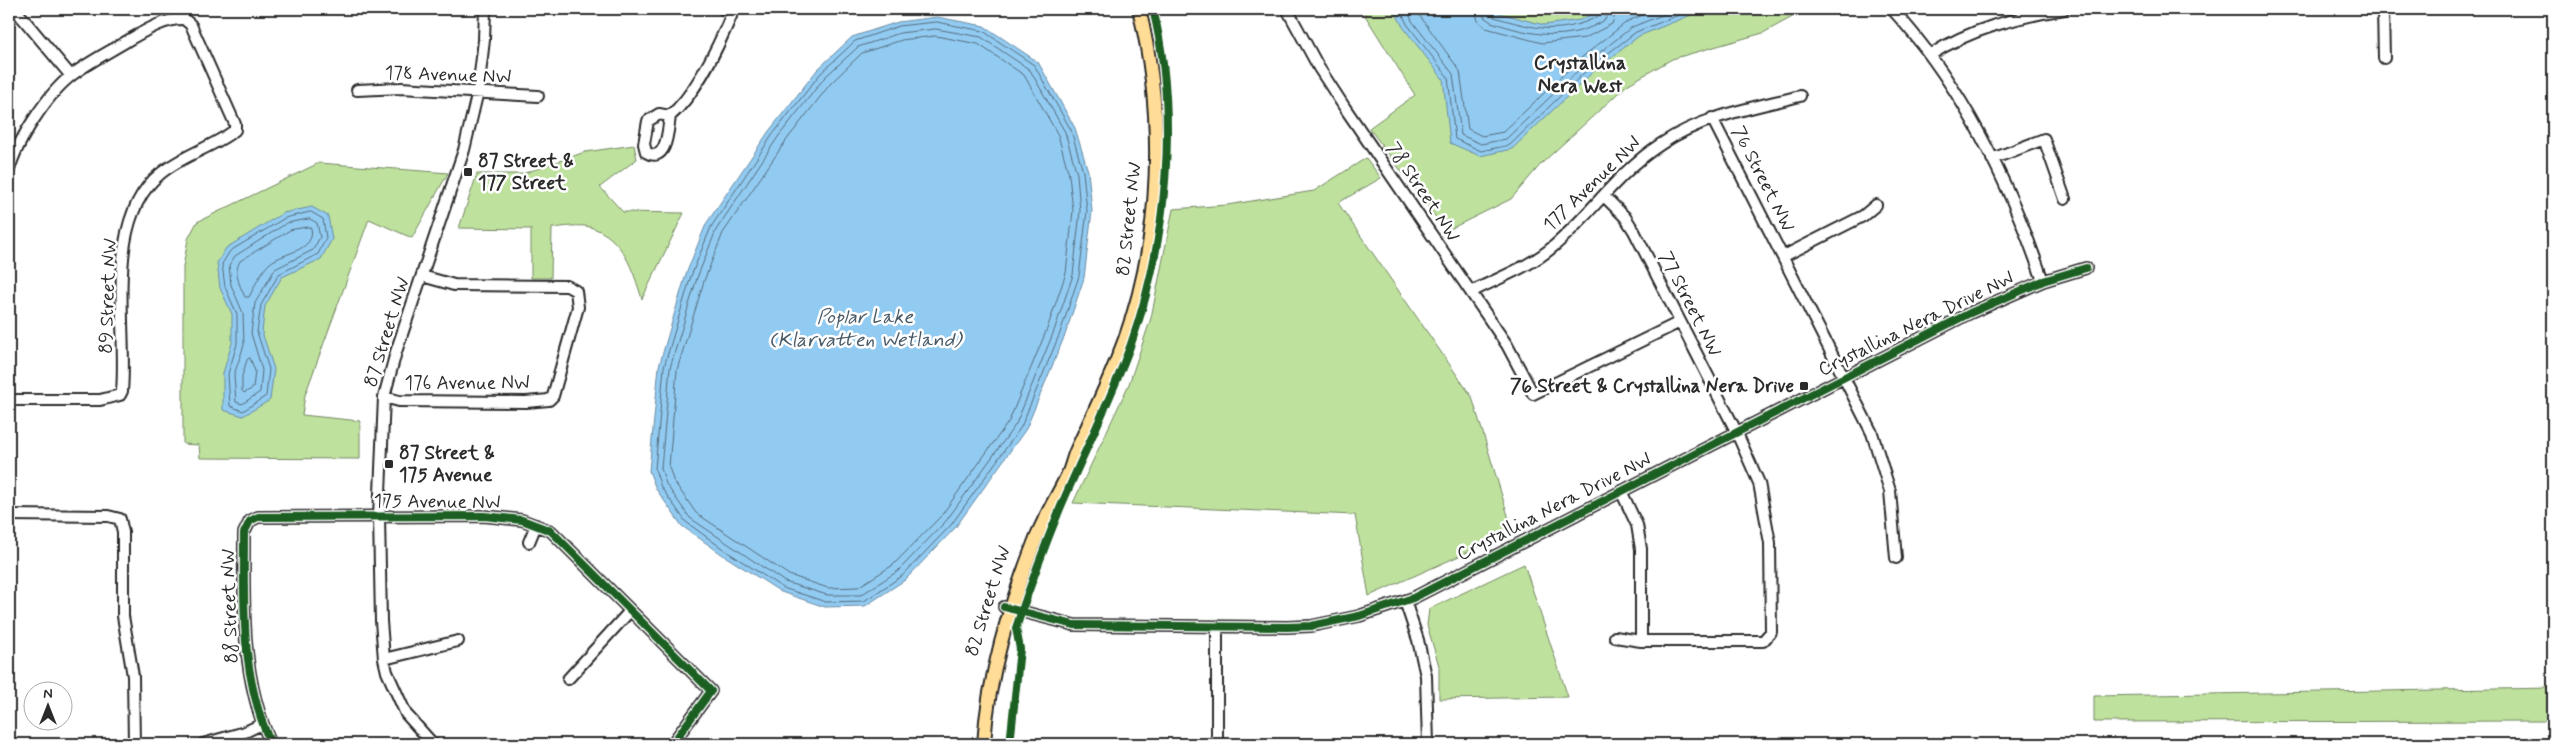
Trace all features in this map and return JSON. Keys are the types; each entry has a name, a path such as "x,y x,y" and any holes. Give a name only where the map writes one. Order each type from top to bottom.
{"main road":[{"name":"82 Street NW","path":"976,744 985,674 1008,608 1034,543 1071,466 1125,338 1147,252 1154,185 1154,123 1150,71 1139,9"},
{"name":"82 Street NW","path":"984,744 994,673 1008,608"}],"street":[{"path":"9,170 24,138 41,110 71,76 14,9"},
{"name":"87 Street NW","path":"433,744 406,714 386,672 384,659 380,621 379,517 384,397 396,352 464,150 478,91 484,40 485,9"},
{"name":"78 Street NW","path":"1287,9 1319,68 1506,345 1533,394 1680,322"},
{"path":"1892,9 1945,75 1992,159 2018,210 2043,281"},
{"path":"1930,55 1970,34 2052,10 2064,9"},
{"path":"2383,9 2384,58"},
{"path":"670,116 677,110 705,69 730,10"},
{"name":"89 Street NW","path":"9,400 100,400 120,395 123,380 123,255 131,216 144,190 158,175 175,162 226,137 235,130 235,124 191,26 184,19 172,20 140,34 71,76"},
{"name":"178 Avenue NW","path":"357,90 401,88 538,96"},
{"name":"177 Avenue NW","path":"1471,292 1526,264 1553,247 1646,154 1681,132 1712,118 1800,96"},
{"name":"76 Street NW","path":"1712,118 1784,256 1872,433 1891,500 1896,558"},
{"path":"1992,159 2044,139 2065,199"},
{"name":"77 Street NW","path":"1604,196 1624,216 1634,231 1736,432 1759,483 1769,530 1771,625 1768,637 1758,642 1641,641"},
{"name":"76 Street NW","path":"1784,256 1863,216 1876,205"},
{"name":"Crystallina Nera Drive NW","path":"1008,608 1074,625 1311,626 1359,616 1405,601 1970,313 2043,281 2086,268"},
{"name":"176 Avenue NW","path":"384,397 400,401 526,402 550,400 553,396 578,307 576,291 567,286 454,285 422,276"},
{"path":"1615,637 1641,641 1641,549 1636,525 1621,491"},
{"path":"9,515 108,516 120,519 123,532 123,616 133,676 134,744"},
{"name":"175 Avenue NW","path":"247,524 258,517 484,516 522,520 552,531 711,691 672,744"},
{"name":"88 Street NW","path":"247,524 244,534 243,624 248,677 262,724 271,744"},
{"path":"529,542 536,525"},
{"path":"1405,601 1418,640 1426,676 1428,744"},
{"path":"568,679 630,611"},
{"path":"1217,627 1217,744"},
{"path":"384,659 458,641"},
{"path":"203,744 245,732 262,724"}],"green space":[{"path":"1361,9 1807,9 1763,33 1672,59 1627,85 1541,164 1511,199 1446,231 1369,128 1415,95"},
{"path":"634,145 637,159 600,187 623,212 684,213 642,299 635,277 619,247 611,238 590,227 552,228 551,278 531,278 531,229 459,228 477,174 522,174 585,152"},
{"path":"1366,158 1381,178 1338,203 1472,397 1513,532 1369,596 1355,515 1073,503 1129,384 1151,318 1173,209 1227,205 1314,191"},
{"path":"319,163 448,173 412,238 369,219 305,395 302,415 360,421 360,459 200,458 199,445 183,444 183,267 188,239 197,222"},
{"path":"1524,564 1568,697 1439,699 1439,666 1427,625 1429,609"},
{"path":"2553,688 2553,721 2094,722 2094,696"}],"water":[{"path":"1394,9 1491,9 1544,25 1580,20 1602,9 1725,9 1696,13 1639,36 1593,72 1512,149 1480,156 1450,143 1443,79 1403,27"},
{"name":"Poplar Lake (Klarvatten Wetland)","path":"937,17 984,26 1038,62 1075,128 1088,171 1092,211 1084,278 1065,335 1026,429 955,528 905,580 865,606 825,607 781,592 723,555 682,526 656,489 649,471 659,366 686,274 706,224 769,131 817,70 852,37 898,22"},
{"path":"312,207 328,216 332,239 321,259 282,277 265,306 262,332 274,369 270,400 243,416 223,410 223,373 232,343 232,314 220,288 217,263 226,248 283,213"}],"cycle path":[{"path":"1010,744 1020,649 1016,628 1059,511 1131,344 1153,264 1161,221 1167,135 1166,92 1161,50 1153,9"},
{"path":"1004,607 1074,625 1287,627 1311,626 1359,616 1413,598 1970,313 2043,281 2086,268"},
{"path":"271,744 254,692 246,640 244,614 244,533 250,521 258,517 484,516 522,520 551,531 711,691 672,744"}],"place":[{"name":"87 Street & 177 Street","path":"468,172"},
{"name":"76 Street & Crystallina Nera Drive","path":"1804,386"},
{"name":"87 Street & 175 Avenue","path":"389,464"}],"district":[{"name":"Crystallina Nera West","path":"1580,74"}]}
